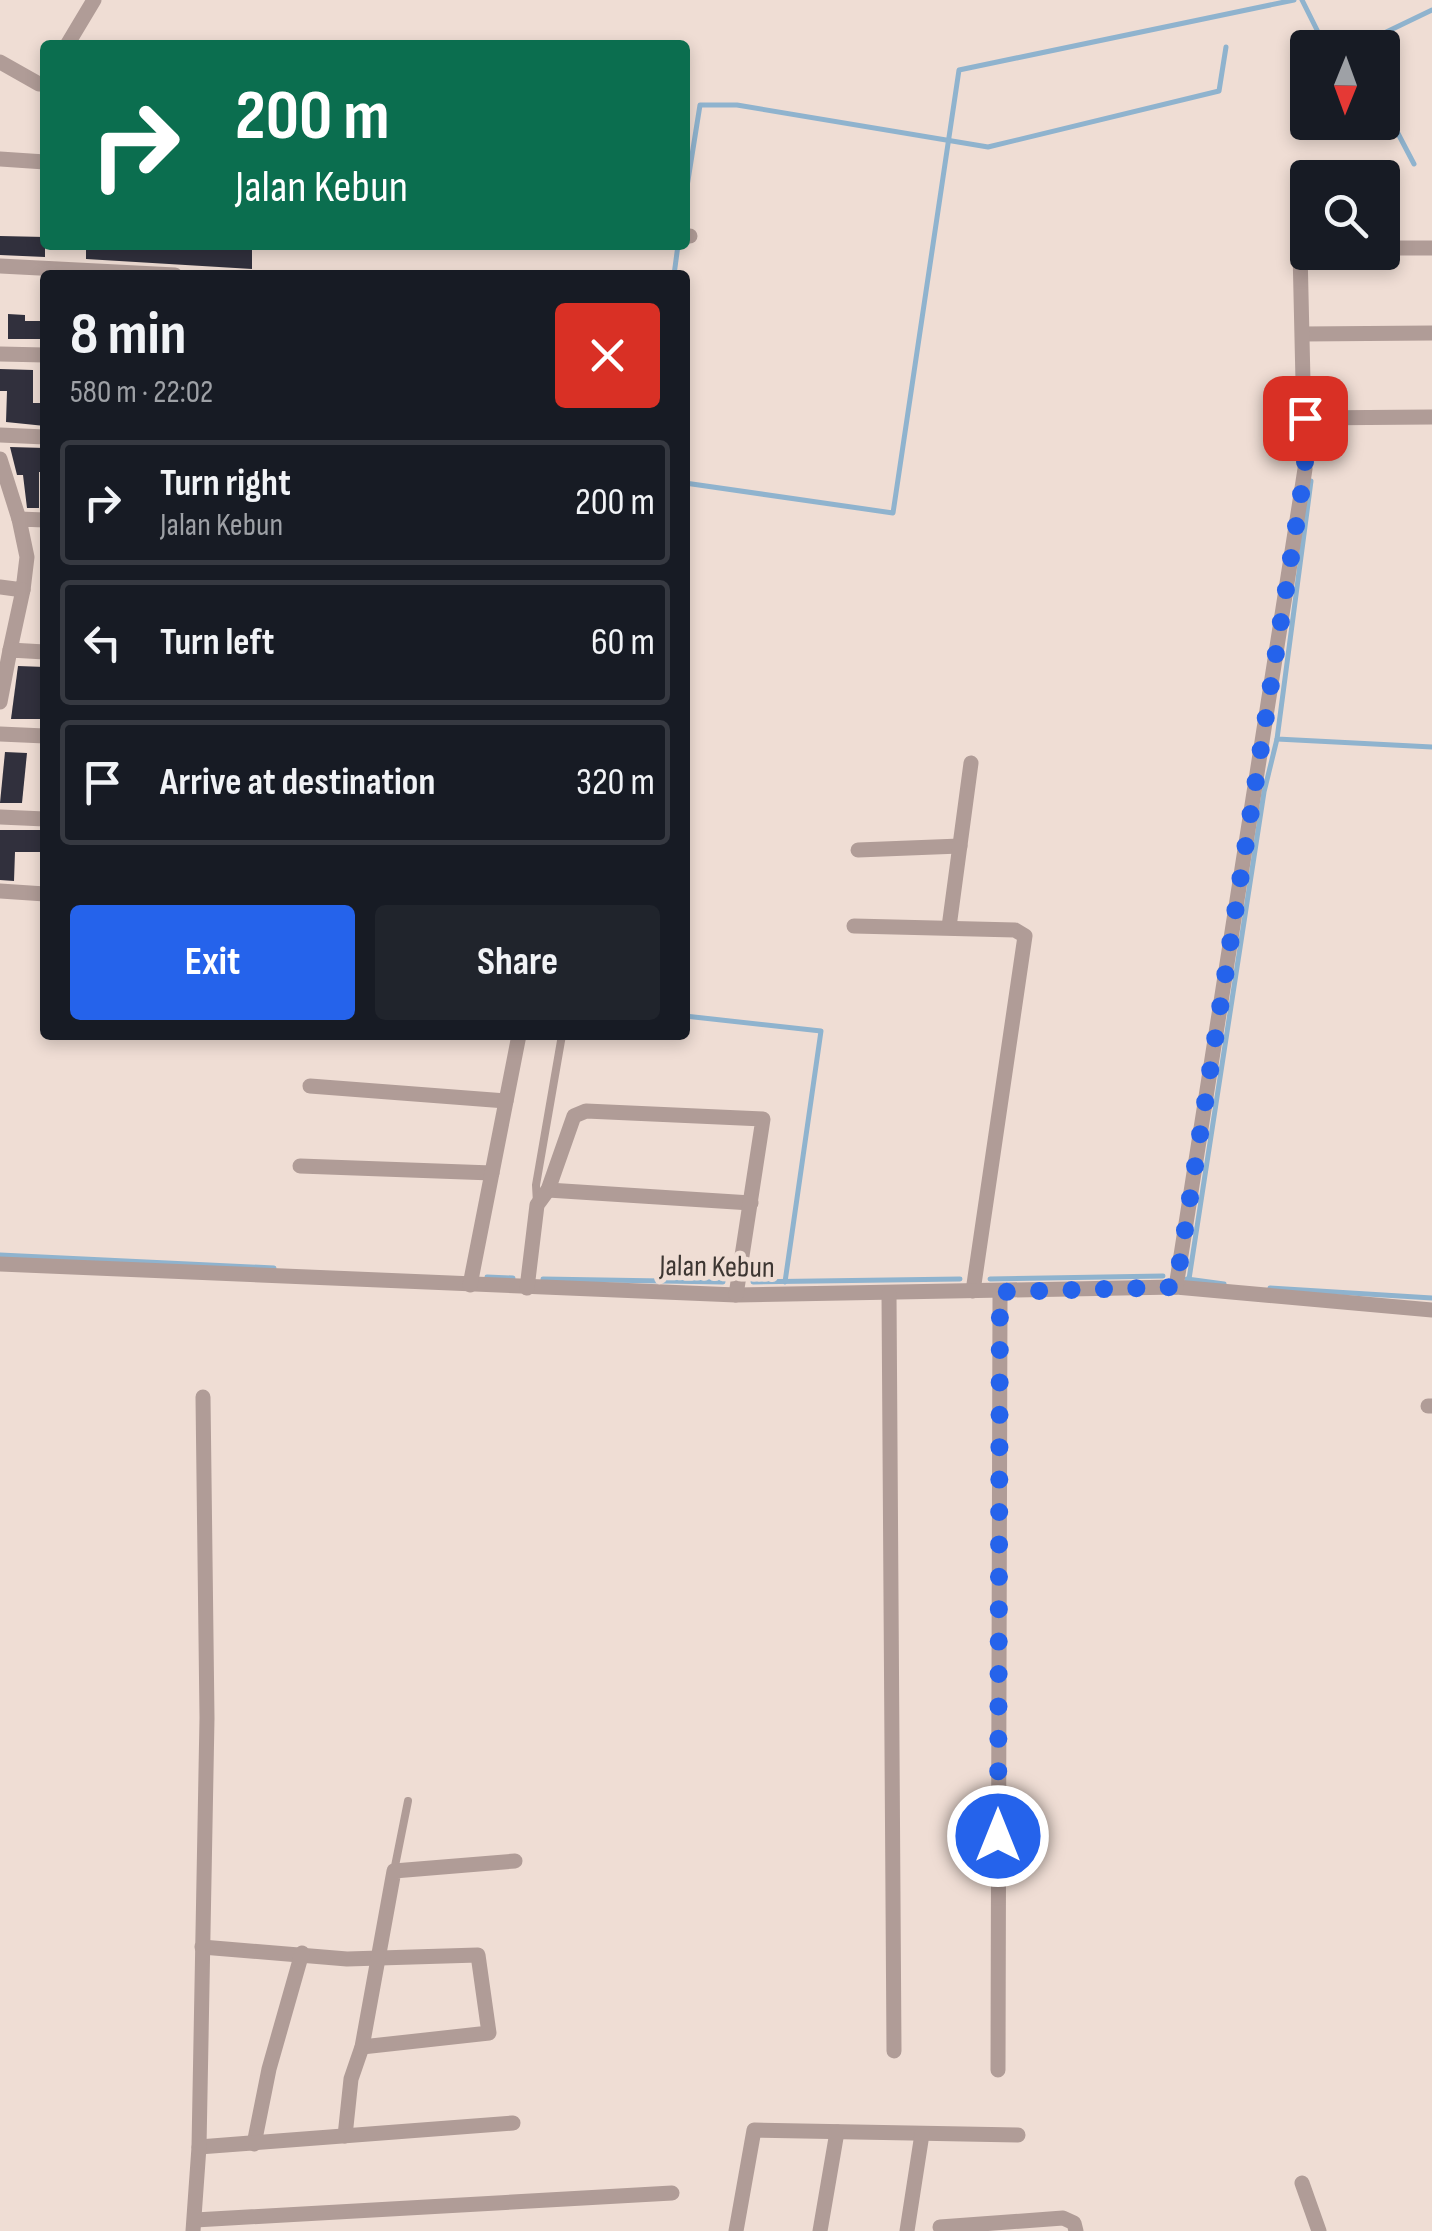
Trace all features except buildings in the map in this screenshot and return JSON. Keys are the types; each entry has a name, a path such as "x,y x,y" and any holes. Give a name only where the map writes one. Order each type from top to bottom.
{"street":[{"path":"70,40 94,0"},
{"path":"0,62 40,84"},
{"path":"0,159 40,162"},
{"path":"1400,248 1432,248"},
{"path":"0,266 78,270"},
{"path":"1176,1287 1305,469 1304,270"},
{"path":"1303,334 1432,333"},
{"path":"0,354 40,355"},
{"path":"1305,418 1432,417"},
{"path":"0,436 40,437"},
{"path":"0,458 27,558 0,702"},
{"path":"19,519 40,520"},
{"path":"0,587 23,590"},
{"path":"10,650 40,652"},
{"path":"0,734 40,736"},
{"path":"949,927 971,763"},
{"path":"0,817 40,819"},
{"path":"858,850 960,846"},
{"path":"0,891 40,894"},
{"path":"854,926 1016,930 1027,942 973,1291"},
{"path":"470,1285 519,1040"},
{"path":"310,1086 506,1101"},
{"path":"527,1288 537,1205 548,1190 574,1116 579,1113 763,1119 736,1296"},
{"path":"300,1166 492,1173"},
{"path":"548,1190 752,1203"},
{"name":"Jalan Kebun","path":"0,1264 736,1296 1176,1287 1432,1310"},
{"path":"998,2070 1000,1292"},
{"path":"889,1294 894,2051"},
{"path":"203,1397 207,1718 200,2147 194,2225 672,2193"},
{"path":"345,2136 351,2078 362,2047 394,1871 515,1861"},
{"path":"202,1947 377,1959 478,1956 490,2030 485,2036 362,2047"},
{"path":"254,2144 269,2069 302,1953"},
{"path":"200,2147 513,2123"},
{"path":"736,2231 754,2130 1018,2135"},
{"path":"820,2231 837,2132"},
{"path":"907,2231 922,2134"},
{"path":"1302,2183 1319,2231"},
{"path":"940,2228 1063,2218 1074,2223 1076,2231"}],"lane":[{"path":"537,1205 536,1186 561,1040"},
{"path":"394,1871 408,1802"}],"waterway":[{"path":"690,484 893,513 959,70 1294,0"},
{"path":"1302,0 1317,30"},
{"path":"1390,30 1432,10"},
{"path":"690,168 700,105 737,105 988,147 1219,91 1226,47"},
{"path":"1400,137 1414,164"},
{"path":"675,270 677,250"},
{"path":"1311,481 1277,739 1432,747"},
{"path":"1189,1279 1264,792 1277,739"},
{"path":"690,1017 821,1031 785,1282"},
{"path":"0,1255 274,1268"},
{"path":"990,1279 1163,1276"},
{"path":"487,1277 513,1278"},
{"path":"543,1279 723,1282"},
{"path":"753,1282 960,1279"},
{"path":"1187,1279 1224,1284"},
{"path":"1270,1288 1432,1298"}],"route":[{"path":"998,1836 1000,1292 1176,1287 1305,469 1305,418"}]}
